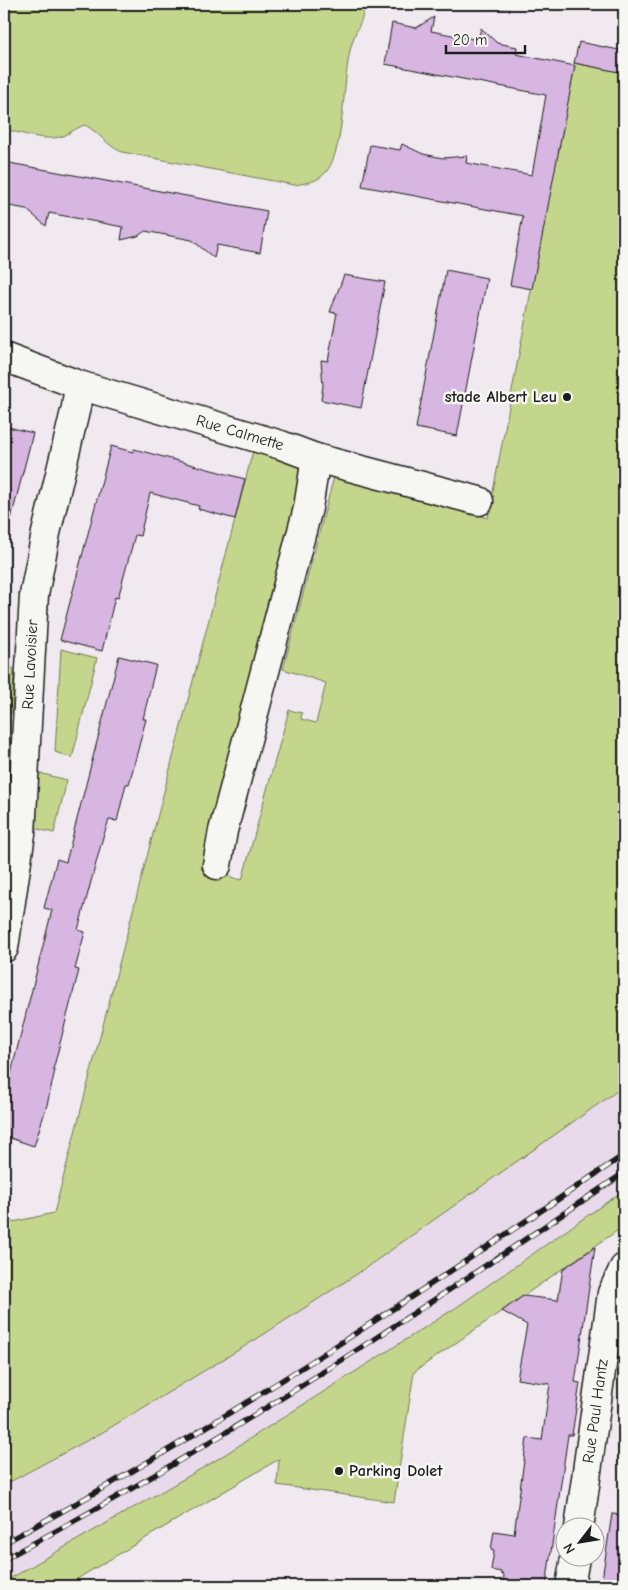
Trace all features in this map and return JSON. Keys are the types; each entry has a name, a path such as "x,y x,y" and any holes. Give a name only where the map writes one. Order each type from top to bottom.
{"street":[{"name":"Rue Calmette","path":"4,357 78,385 281,445 316,458 479,501"},
{"name":"Rue Lavoisier","path":"4,948 21,834 34,595 46,533 76,407 78,385"},
{"path":"217,865 223,832 308,508 316,458"},
{"name":"Rue Paul Hantz","path":"579,1518 612,1293 624,1268"},
{"path":"570,1586 573,1568"}],"shaded area":[{"path":"624,1086 624,1190 457,1307 213,1462 4,1582 4,1485 103,1432 255,1340 357,1274"}],"green space":[{"path":"4,4 364,4 362,18 349,54 341,128 333,161 326,172 319,178 312,182 294,185 122,152 85,125 63,136 53,138 32,136 4,129"},
{"path":"460,4 511,4 510,7 497,8"},
{"path":"574,63 624,73 624,1086 357,1274 255,1340 103,1432 4,1485 4,1224 54,1213 254,447 305,461 201,869 242,880 289,710 302,713 301,719 316,723 326,683 283,669 335,473 488,518"},
{"path":"61,649 97,658 72,758 55,752"},
{"path":"4,664 14,669 12,712 6,719 4,718"},
{"path":"4,742 11,745 8,778 4,778"},
{"path":"35,772 67,780 54,833 34,828"},
{"path":"624,1190 624,1226 414,1372 394,1502 277,1485 279,1459 65,1586 4,1586 4,1582 213,1462 457,1307"}],"building":[{"path":"434,17 431,31 478,40 481,28 497,43 517,47 516,54 575,66 532,289 510,285 523,216 362,186 370,145 400,150 402,144 423,154 443,158 467,156 466,163 532,175 546,95 385,64 392,23 416,28"},
{"path":"579,42 624,51 624,73 574,63"},
{"path":"4,162 267,211 260,253 217,245 214,258 192,240 145,231 138,236 121,240 123,227 49,213 46,226 26,209 4,205"},
{"path":"446,270 487,278 457,436 416,428"},
{"path":"344,275 385,282 361,408 321,400 323,386 321,360 328,361 337,313 330,312"},
{"path":"4,426 33,433 11,519 4,518"},
{"path":"111,446 133,452 134,449 245,479 235,519 198,509 199,506 150,493 140,536 135,535 118,598 115,597 102,651 60,640"},
{"path":"119,656 156,665 143,719 146,719 129,784 126,784 117,821 109,820 103,837 78,930 85,932 75,969 79,970 53,1070 55,1070 47,1105 34,1146 4,1136 4,1101 52,910 44,908 57,859 66,862"},
{"path":"595,1247 575,1382 580,1383 572,1435 568,1435 546,1586 503,1586 504,1575 501,1572 491,1570 494,1551 491,1550 494,1531 514,1534 527,1438 542,1440 550,1384 517,1379 527,1325 502,1311 523,1296 558,1300 563,1269"},
{"path":"612,1514 624,1515 624,1586 601,1586 604,1568 606,1568 606,1553"}],"railway":[{"path":"4,1543 84,1499 241,1406 396,1307 624,1155"},
{"path":"4,1559 84,1516 163,1470 319,1375 624,1173"}],"place":[{"name":"stade Albert Leu","path":"567,397"},
{"name":"Parking Dolet","path":"339,1471"}]}
